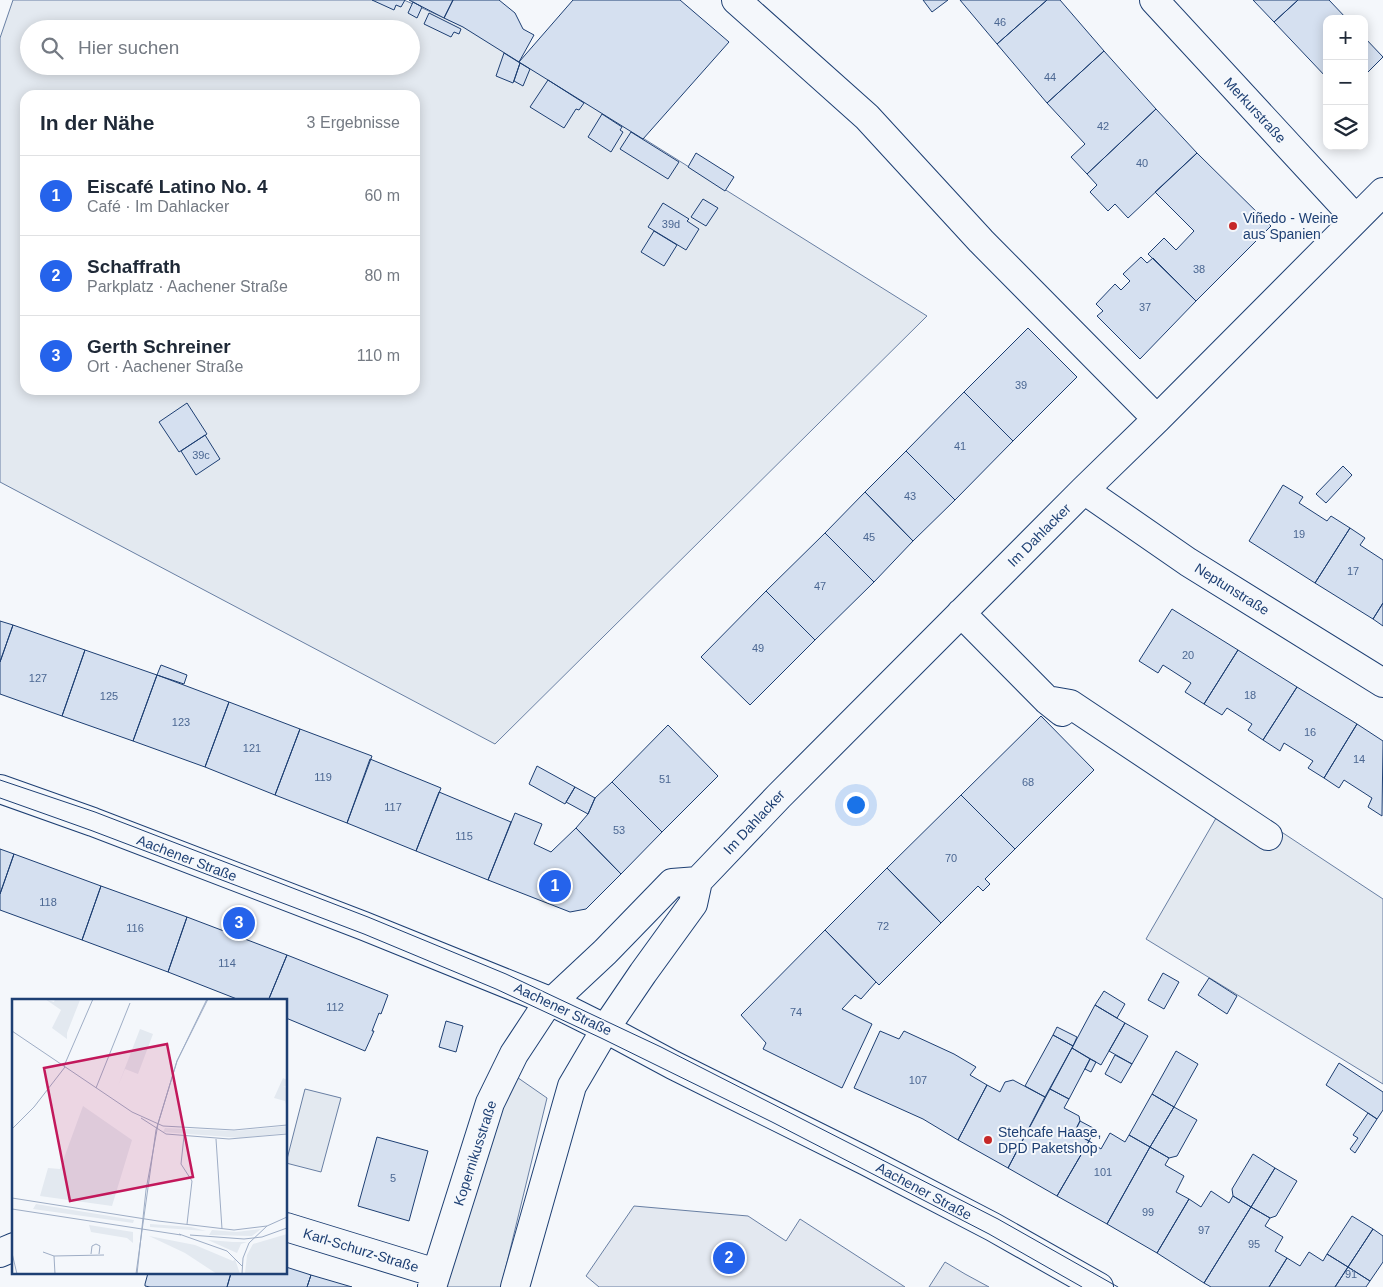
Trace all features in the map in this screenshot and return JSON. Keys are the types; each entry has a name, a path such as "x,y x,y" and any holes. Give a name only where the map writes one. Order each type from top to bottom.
{"street":[{"path":"736,0 867,116 981,241 1157,419"},
{"name":"Merkurstraße","path":"1154,0 1373,208"},
{"name":"Im Dahlacker","path":"698,881 960,613 1373,208"},
{"name":"Neptunstraße","path":"1084,490 1188,562 1383,683"},
{"path":"960,613 1047,700 1150,780"},
{"path":"1047,700 1070,704 1268,836"},
{"name":"Aachener Straße","path":"0,789 93,822 346,919 552,1002 976,1218 1099,1287"},
{"path":"515,1287 572,1086 606,1029 643,973 693,904 698,881 672,883 605,952 552,1002"},
{"name":"Kopernikusstraße","path":"434,1280 490,1103 514,1054 543,1010 552,1002"},
{"name":"Karl-Schurz-Straße","path":"288,1228 434,1280"},
{"path":"0,1253 12,1248"}],"shaded area":[{"path":"13,0 404,0 467,28 927,316 495,744 0,482 0,38"},
{"path":"1077,697 1383,899 1383,1084 1146,939 1219,813"},
{"path":"511,1073 547,1098 501,1287 438,1287"},
{"path":"305,1089 341,1098 321,1172 288,1164 288,1155"},
{"path":"634,1206 748,1216 786,1241 800,1219 905,1287 599,1287 586,1276"},
{"path":"945,1262 965,1274 989,1287 929,1287"}],"building":[{"path":"372,0 405,0 401,7 396,5 394,10"},
{"path":"409,0 453,0 444,18"},
{"path":"453,0 499,0 515,13 523,29 534,35 519,62 463,27 444,18"},
{"path":"573,0 680,0 729,42 643,139 519,62"},
{"path":"923,0 948,0 932,12"},
{"path":"960,0 1047,0 997,44"},
{"path":"1047,0 1060,0 1104,51 1047,103 997,44"},
{"path":"1253,0 1298,0 1274,22"},
{"path":"1298,0 1329,0 1343,15 1323,15 1323,74 1274,22"},
{"path":"413,2 422,7 417,18 408,13"},
{"path":"429,13 461,29 459,34 454,32 451,37 424,24"},
{"path":"1368,41 1383,57 1368,72"},
{"path":"1104,51 1156,109 1087,174 1071,157 1085,144 1047,103"},
{"path":"504,53 520,63 513,83 496,76"},
{"path":"520,63 530,69 523,86 514,81"},
{"path":"548,80 584,103 579,110 576,109 564,128 530,107"},
{"path":"1156,109 1197,153 1128,218 1115,204 1108,211 1090,192 1097,185 1087,174"},
{"path":"602,114 622,127 620,130 623,132 611,152 588,137"},
{"path":"631,132 679,162 668,179 620,149"},
{"path":"696,153 734,177 725,191 688,167"},
{"path":"1197,153 1271,226 1196,301 1148,254 1164,238 1176,250 1194,231 1155,192"},
{"path":"703,199 718,208 706,226 691,217"},
{"path":"663,203 689,219 687,221 699,229 686,250 648,227"},
{"path":"654,231 677,245 664,266 641,252"},
{"path":"1141,257 1147,263 1153,258 1196,301 1140,359 1097,316 1103,311 1096,304 1115,284 1121,290 1130,281 1123,274"},
{"path":"1028,328 1077,377 1013,441 964,392"},
{"path":"964,392 1013,441 955,500 906,451"},
{"path":"187,403 207,434 179,452 159,422"},
{"path":"205,435 220,459 196,475 181,451"},
{"path":"906,451 955,500 913,541 865,492"},
{"path":"1343,466 1352,475 1326,503 1316,494"},
{"path":"1283,485 1303,497 1299,503 1327,521 1331,516 1350,528 1315,583 1249,541"},
{"path":"865,492 913,541 874,582 825,533"},
{"path":"1350,528 1365,538 1360,545 1383,560 1383,603 1373,619 1315,583"},
{"path":"825,533 874,582 815,640 766,591"},
{"path":"766,591 815,640 750,705 701,657"},
{"path":"1383,603 1383,626 1373,619"},
{"path":"1172,609 1238,650 1204,704 1185,692 1191,683 1163,665 1158,673 1139,661"},
{"path":"0,621 13,625 0,662"},
{"path":"13,625 85,650 62,716 0,694 0,662"},
{"path":"85,650 157,675 133,741 62,716"},
{"path":"1238,650 1297,687 1263,740 1248,730 1252,724 1227,708 1222,715 1204,704"},
{"path":"161,665 187,675 184,684 157,675"},
{"path":"157,675 229,702 205,767 133,741"},
{"path":"1297,687 1357,724 1324,778 1308,768 1313,761 1284,743 1280,751 1263,740"},
{"path":"229,702 300,729 275,795 205,767"},
{"path":"1041,716 1094,770 1015,849 961,795"},
{"path":"1357,724 1383,741 1382,816 1368,807 1372,798 1344,780 1339,788 1324,778"},
{"path":"668,725 718,776 662,832 612,782"},
{"path":"300,729 372,756 347,823 275,795"},
{"path":"370,759 441,788 416,851 347,823"},
{"path":"537,766 575,787 565,804 529,784"},
{"path":"612,782 662,832 621,874 576,828 588,814 595,798"},
{"path":"575,787 595,798 588,814 566,802"},
{"path":"439,792 511,822 488,880 416,851"},
{"path":"961,795 1015,849 985,879 990,884 983,891 978,886 941,923 887,868"},
{"path":"515,813 542,824 534,844 551,852 576,828 621,874 586,909 570,912 488,880"},
{"path":"0,849 14,854 0,894"},
{"path":"14,854 101,886 82,940 0,910 0,894"},
{"path":"887,868 941,923 879,985 825,930"},
{"path":"101,886 187,917 168,972 82,940"},
{"path":"187,917 287,955 269,999 237,999 168,972"},
{"path":"825,930 876,982 861,999 855,995 842,1009 872,1024 842,1088 763,1049 766,1043 741,1015"},
{"path":"287,955 388,995 365,1051 288,1019 288,999 269,999"},
{"path":"1163,973 1179,982 1164,1009 1148,1000"},
{"path":"1209,978 1237,996 1227,1014 1198,995"},
{"path":"1104,991 1125,1004 1117,1018 1095,1005"},
{"path":"1095,1005 1125,1023 1101,1065 1072,1048"},
{"path":"446,1021 463,1026 456,1052 439,1047"},
{"path":"1125,1023 1148,1036 1132,1064 1109,1051"},
{"path":"1057,1027 1077,1037 1073,1046 1053,1035"},
{"path":"880,1031 899,1039 904,1031 954,1054 976,1067 970,1075 987,1085 958,1140 923,1119 854,1088"},
{"path":"1053,1035 1073,1046 1045,1097 1025,1086"},
{"path":"1072,1048 1090,1059 1069,1099 1050,1089"},
{"path":"1176,1051 1198,1064 1174,1107 1152,1094"},
{"path":"1115,1055 1132,1064 1121,1083 1105,1074"},
{"path":"1090,1059 1096,1062 1091,1072 1085,1069"},
{"path":"1339,1063 1383,1092 1383,1110 1377,1119 1326,1085"},
{"path":"1013,1080 1045,1097 1008,1168 958,1140 987,1085 1000,1092 1005,1082"},
{"path":"1050,1089 1069,1099 1064,1108 1079,1116 1080,1121 1074,1133 1089,1141 1057,1196 1008,1168"},
{"path":"1152,1094 1174,1107 1150,1147 1129,1135"},
{"path":"1174,1107 1197,1120 1177,1156 1169,1158 1150,1147"},
{"path":"1368,1113 1377,1119 1355,1153 1350,1149 1358,1138 1353,1135"},
{"path":"1080,1121 1095,1129 1089,1141 1074,1133"},
{"path":"1110,1133 1125,1142 1129,1135 1150,1147 1107,1224 1057,1196 1089,1141 1101,1149"},
{"path":"377,1137 428,1151 409,1221 358,1206"},
{"path":"1150,1147 1169,1158 1165,1165 1184,1176 1176,1192 1189,1199 1157,1253 1107,1224"},
{"path":"1253,1154 1275,1168 1251,1207 1233,1196 1232,1189"},
{"path":"1275,1168 1297,1181 1276,1216 1270,1218 1251,1207"},
{"path":"1211,1191 1229,1203 1233,1196 1251,1207 1204,1283 1157,1253 1189,1199 1201,1207"},
{"path":"1251,1207 1270,1218 1265,1226 1283,1237 1275,1251 1287,1258 1269,1287 1211,1287 1204,1283"},
{"path":"1352,1216 1373,1229 1348,1267 1327,1254"},
{"path":"1373,1229 1383,1236 1383,1262 1370,1281 1348,1267"},
{"path":"1309,1252 1323,1261 1327,1254 1348,1267 1335,1287 1269,1287 1287,1258 1300,1266"},
{"path":"1348,1267 1370,1281 1366,1287 1335,1287"},
{"path":"288,1268 311,1275 307,1287 227,1287 231,1274 288,1274"},
{"path":"148,1274 231,1274 227,1287 150,1287 145,1286"},
{"path":"311,1275 352,1287 307,1287"}],"tram line":[{"path":"0,780 95,812 368,917 506,974 661,1047 998,1219 1118,1287"},
{"path":"0,798 90,830 364,934 496,989 772,1122 989,1234 1082,1287"}],"place":[{"name":"Viñedo - Weine aus Spanien","path":"1233,226"},
{"name":"Eiscafé Latino No. 4","path":"555,886"},
{"name":"Gerth Schreiner","path":"239,923"},
{"name":"Stehcafe Haase, DPD Paketshop","path":"988,1140"},
{"name":"Schaffrath","path":"729,1258"}]}
